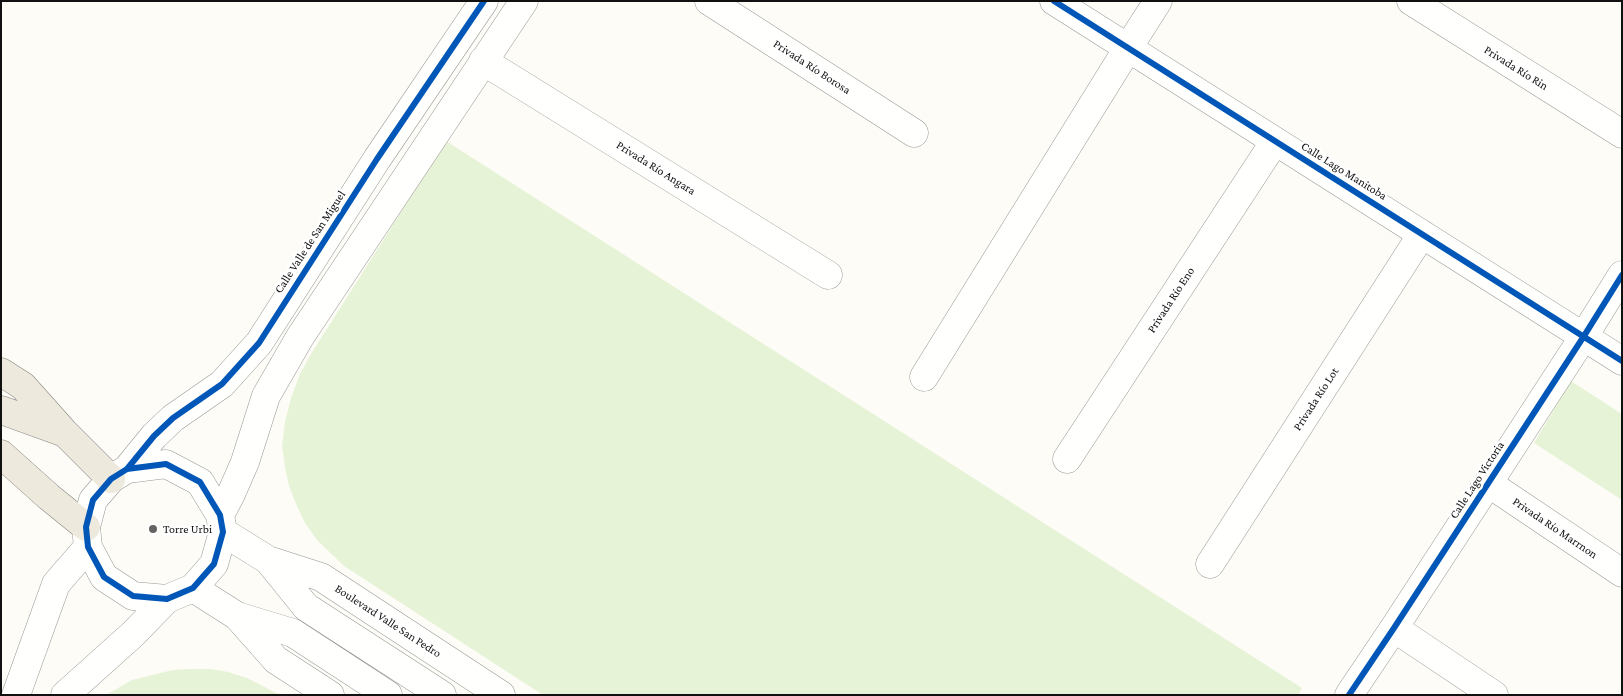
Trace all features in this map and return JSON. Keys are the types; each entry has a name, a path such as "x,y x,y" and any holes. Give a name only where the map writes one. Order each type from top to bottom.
{"main road":[{"path":"1,372 23,386 65,433 119,474"},
{"path":"1,410 65,433"},
{"path":"1,454 48,497 87,537"},
{"path":"1,477 48,497"}],"street":[{"name":"Calle Valle de San Miguel","path":"119,474 173,418 222,384 259,343 377,159 484,1"},
{"path":"65,695 133,634 167,599 193,588 214,564 222,524 245,462 266,396 300,337 524,1"},
{"name":"Privada Río Borosa","path":"709,1 914,134"},
{"name":"Calle Lago Manitoba","path":"1054,1 1622,361"},
{"path":"924,377 1158,1"},
{"name":"Privada Río Rin","path":"1411,1 1622,134"},
{"name":"Privada Río Angara","path":"483,61 828,275"},
{"name":"Privada Río Eno","path":"1067,459 1275,141"},
{"name":"Privada Río Lot","path":"1210,564 1422,234"},
{"name":"Calle Lago Victoria","path":"1349,695 1622,275"},
{"path":"16,695 56,584 87,537 93,500 119,474 166,464 200,482 222,524"},
{"name":"Privada Río Marrnon","path":"1488,483 1622,573"},
{"name":"Boulevard Valle San Pedro","path":"222,524 268,560 306,607 442,695"},
{"path":"87,537 104,577 133,596 167,599"},
{"name":"Boulevard Valle San Pedro","path":"268,560 321,577 501,695"},
{"path":"193,588 237,616 293,633 388,695"},
{"path":"237,616 276,660 330,695"},
{"path":"1394,628 1494,695"}],"green space":[{"path":"446,141 1302,688 1298,695 543,695 344,566 317,540 305,523 297,506 289,486 282,446 285,422 300,374 311,354"},
{"path":"1571,381 1622,414 1622,500 1534,443"},
{"path":"211,669 228,672 247,678 280,695 106,695 132,680 173,670"}],"cycle path":[{"path":"127,469 166,464 200,482 220,515 223,532 214,564 193,588 167,599 133,596 104,577 88,547 86,527 93,500 111,479 127,469 154,436 173,418 222,384 259,343 377,159 484,1"},
{"path":"1054,1 1622,361"},
{"path":"1349,695 1622,275"}],"place":[{"name":"Torre Urbi","path":"153,529"}]}
